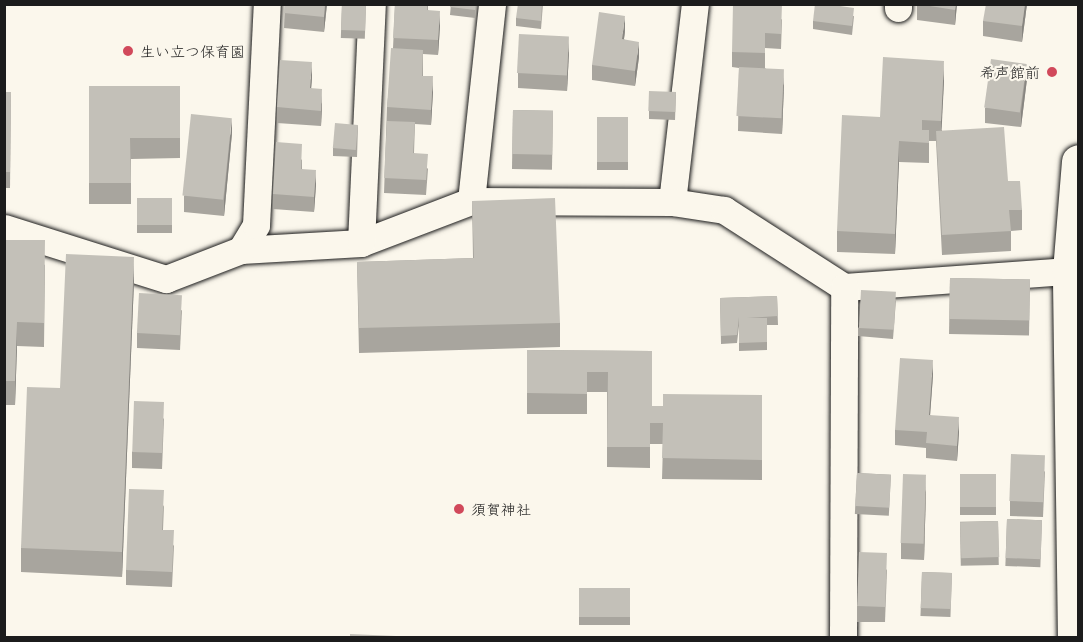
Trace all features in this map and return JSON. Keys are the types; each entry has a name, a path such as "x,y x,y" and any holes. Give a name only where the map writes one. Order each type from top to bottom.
{"main road":[{"path":"1074,638 1069,271 1078,161"}],"street":[{"path":"243,250 256,225 267,4"},
{"path":"361,243 372,4"},
{"path":"471,201 492,4"},
{"path":"672,202 695,4"},
{"path":"4,228 166,279 243,250 361,243 471,201 672,202 724,210 844,287 1069,271"},
{"path":"843,638 844,287"}],"building":[{"path":"285,4 325,4 324,17 284,13"},
{"path":"342,4 366,5 365,31 341,30"},
{"path":"395,4 427,4 427,10 440,11 438,40 393,38"},
{"path":"451,4 476,4 475,10 450,7"},
{"path":"518,4 542,4 541,21 516,18"},
{"path":"733,4 782,4 781,34 765,33 765,53 732,52"},
{"path":"815,4 854,8 852,26 813,21"},
{"path":"917,4 956,4 955,10"},
{"path":"986,4 1025,4 1022,26 983,21"},
{"path":"599,12 625,16 622,39 639,42 635,71 592,65"},
{"path":"519,34 569,37 567,76 517,73"},
{"path":"391,48 423,50 422,76 433,76 431,110 387,107"},
{"path":"883,57 944,61 941,121 922,120 922,130 929,130 929,143 899,141 895,234 837,231 842,115 880,117"},
{"path":"991,59 1027,64 1020,113 984,108"},
{"path":"280,60 312,62 310,88 322,89 321,111 277,107"},
{"path":"739,67 784,69 781,118 736,116"},
{"path":"89,86 180,86 180,138 130,138 131,183 89,183"},
{"path":"649,91 676,92 675,112 648,111"},
{"path":"4,92 11,92 10,172 4,172"},
{"path":"513,110 553,111 552,155 512,154"},
{"path":"191,114 232,118 223,200 182,196"},
{"path":"597,117 628,117 628,162 597,162"},
{"path":"387,121 415,122 413,153 428,154 426,180 384,178"},
{"path":"335,123 358,125 356,150 333,148"},
{"path":"1004,127 1008,181 1020,181 1022,210 1009,210 1011,231 942,235 936,131"},
{"path":"276,142 302,144 301,169 316,170 314,197 273,194"},
{"path":"137,198 172,198 172,225 137,225"},
{"path":"555,198 560,323 359,328 357,262 474,258 472,201"},
{"path":"4,240 45,240 44,323 17,322 15,381 4,381"},
{"path":"66,254 134,257 122,552 21,548 27,387 60,388"},
{"path":"950,278 1030,279 1029,320 949,319"},
{"path":"861,290 896,292 894,330 859,328"},
{"path":"139,293 182,295 180,335 137,333"},
{"path":"777,296 778,316 747,318 767,318 767,342 739,343 739,317 737,335 721,336 720,298"},
{"path":"527,350 652,351 652,406 663,406 663,394 762,395 762,460 662,458 663,423 650,423 650,447 607,447 608,372 587,372 587,394 527,393"},
{"path":"900,358 933,360 929,415 959,417 957,446 926,443 927,432 895,430"},
{"path":"134,401 164,402 162,453 132,452"},
{"path":"1011,454 1045,455 1043,502 1009,501"},
{"path":"857,473 891,475 889,508 855,506"},
{"path":"903,474 926,475 924,544 901,543"},
{"path":"960,474 996,474 996,507 960,507"},
{"path":"129,489 164,490 162,530 174,530 172,572 126,570"},
{"path":"1007,519 1042,520 1041,559 1006,558"},
{"path":"998,521 999,557 961,558 960,522"},
{"path":"859,552 887,553 885,607 857,606"},
{"path":"922,572 952,573 951,609 921,608"},
{"path":"579,588 630,588 630,617 579,617"},
{"path":"350,634 442,638 350,638"}],"place":[{"name":"生い立つ保育園","path":"128,51"},
{"name":"希声館前","path":"1052,72"},
{"name":"須賀神社","path":"459,509"}]}
